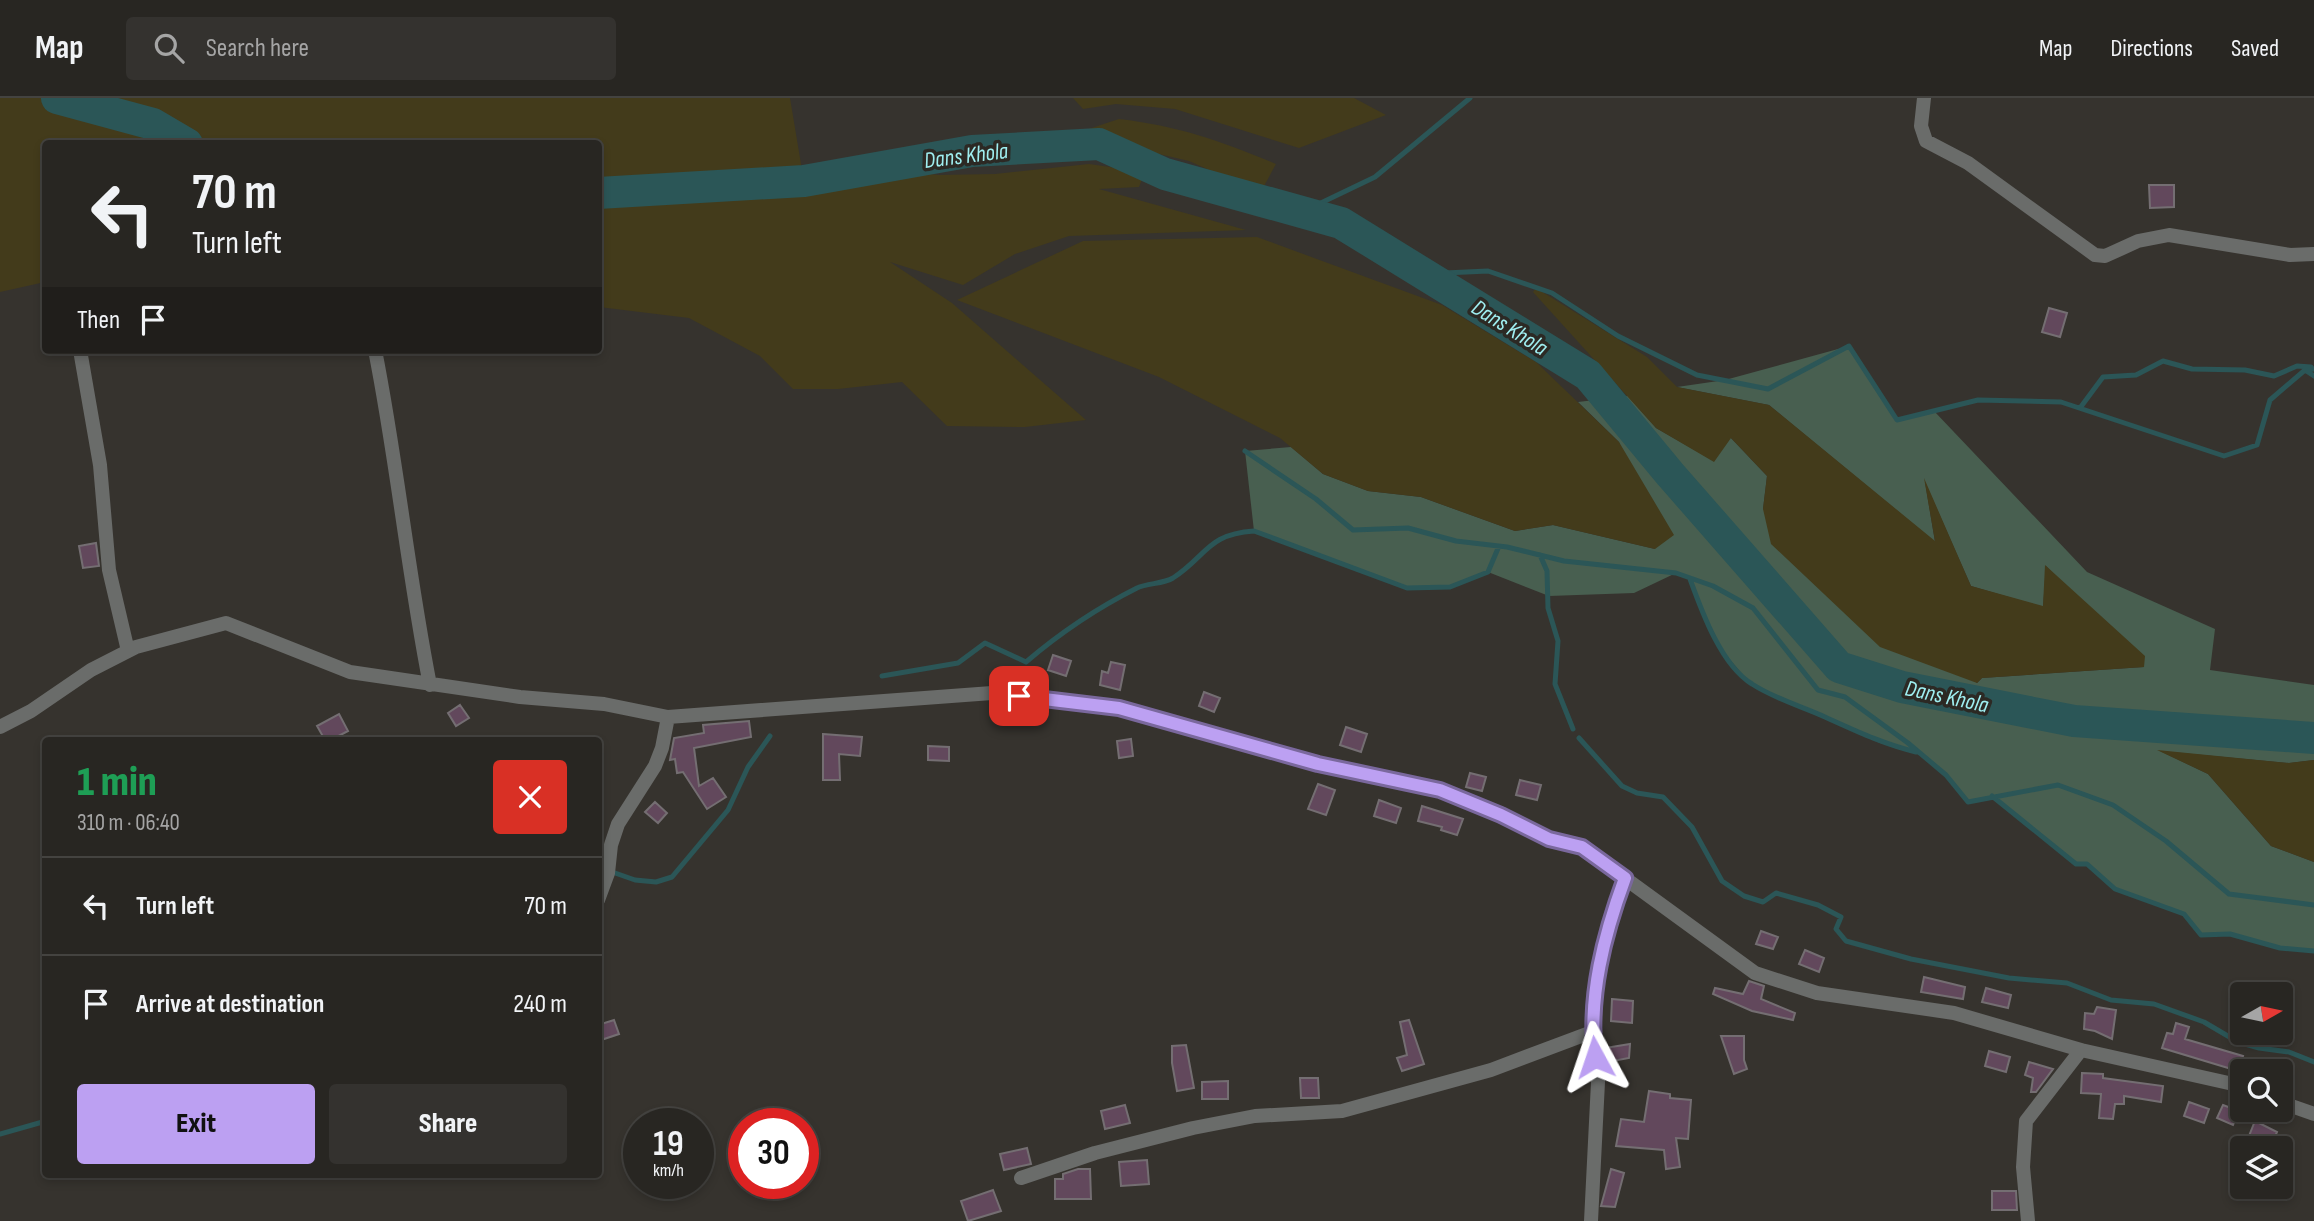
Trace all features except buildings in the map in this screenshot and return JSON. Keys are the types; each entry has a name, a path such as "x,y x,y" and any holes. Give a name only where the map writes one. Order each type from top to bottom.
{"street":[{"path":"1924,98 1921,126 1926,141 1968,163 2095,255 2105,256 2138,241 2169,235 2290,256 2314,254"},
{"path":"81,354 100,465 109,570 128,651"},
{"path":"376,354 408,565 430,685"},
{"path":"0,727 31,711 91,670 128,651 226,623 350,672 520,697 604,704 668,717 992,693 1119,708 1318,764 1440,790 1501,815 1549,839 1582,847 1755,973 1817,993 1955,1013 2081,1050 2230,1083"},
{"path":"602,889 618,824 655,766 662,748 668,717"},
{"path":"1591,1221 1598,1082 1592,1032 1600,961 1625,878"},
{"path":"1021,1178 1095,1153 1205,1126 1255,1116 1342,1111 1490,1070 1592,1032"},
{"path":"2028,1221 2023,1167 2026,1121 2081,1050"},
{"path":"2293,1107 2314,1114"}],"green space":[{"path":"1849,346 1896,420 1934,411 2087,572 2215,629 2210,670 2314,685 2314,760 2289,763 2160,751 2208,774 2271,846 2314,862 2314,951 2280,948 2230,934 2201,935 2184,914 2115,889 2087,864 2076,864 1992,796 1968,802 1946,775 1919,753 1880,743 1777,698 1749,682 1719,647 1706,623 1690,578 1676,573 1634,593 1549,596 1488,572 1450,587 1407,588 1254,531 1245,451 1291,447 1323,474 1368,491 1421,497 1515,531 1553,525 1655,549 1619,442 1578,402 1628,396 1656,428 1714,461 1730,437 1767,476 1763,509 1977,683 1982,678 2144,667 2046,566 2043,607 1971,586 1925,482 1935,542 1769,405 1677,387 1725,380"}],"sand":[{"path":"0,98 790,98 804,182 832,189 880,175 907,171 938,175 995,174 1089,164 1145,172 1139,187 1099,189 1246,230 1069,236 1015,254 963,285 890,262 952,303 1086,420 1025,427 947,426 902,382 838,389 793,389 760,356 689,318 602,307 602,140 42,140 42,283 0,292"},
{"path":"1073,98 1354,98 1386,115 1299,148 1175,109 1116,104 1083,109"},
{"path":"1119,119 1199,136 1276,164 1263,188 1225,177 1189,161 1073,134"},
{"path":"1257,237 1442,305 1536,362 1619,442 1674,535 1655,549 1553,525 1515,531 1421,497 1368,491 1323,474 1280,438 1159,377 957,300 1083,241"},
{"path":"1536,288 1647,357 1677,387 1769,405 1935,541 1924,478 1971,586 2043,606 2045,565 2145,656 2144,667 1982,678 1977,683 1880,647 1771,544 1763,509 1767,476 1731,438 1714,462 1656,428 1533,292"},
{"path":"2157,750 2289,763 2314,760 2314,862 2271,846 2208,774"}],"waterway":[{"name":"Dans Khola","path":"57,98 153,124 180,140"},
{"path":"1302,212 1375,177 1470,98"},
{"name":"Dans Khola","path":"602,193 804,181 972,151 1099,144 1165,174 1341,223 1588,375 1670,474 1839,667 1902,687 2074,721 2314,738"},
{"path":"1423,274 1488,271 1552,293 1618,336 1697,375 1768,389 1849,346 1897,420 1978,400 2061,402 2224,456 2257,445 2270,400 2305,370 2314,369"},
{"path":"2080,408 2103,377 2136,375 2163,361 2192,369 2245,370 2274,376 2297,366 2311,367"},
{"path":"2305,370 2314,376"},
{"path":"1245,451 1316,499 1353,530 1408,528 1456,541 1507,547 1564,561 1676,573 1713,586 1753,608 1818,690 1845,697 1908,743 1946,775 1968,802 2058,785 2113,805 2166,841 2229,894 2314,905"},
{"path":"882,676 958,663 985,643 1026,662 1093,613 1137,588 1173,578 1217,541 1238,533 1254,531 1407,588 1450,587 1488,572 1499,546"},
{"path":"1540,555 1547,571 1548,608 1558,641 1555,684 1573,729"},
{"path":"1690,579 1722,651 1752,684 1870,737 1916,752"},
{"path":"602,868 635,880 656,882 672,877 728,810 748,767 770,736"},
{"path":"1579,738 1622,786 1637,793 1663,797 1692,827 1722,881 1744,896 1763,902 1776,893 1818,905 1841,917 1836,929 1846,941 1911,959 2009,978 2067,983 2111,1000 2154,1004 2204,1022 2238,1042 2289,1052 2314,1062"},
{"path":"1992,796 2076,864 2087,864 2115,889 2184,914 2201,935 2230,934 2280,948 2314,951"},
{"path":"0,1134 42,1122"}],"route":[{"path":"1019,696 1119,708 1318,764 1440,790 1501,815 1549,839 1582,847 1612,866 1625,878 1600,961 1592,1013 1595,1057"}]}
